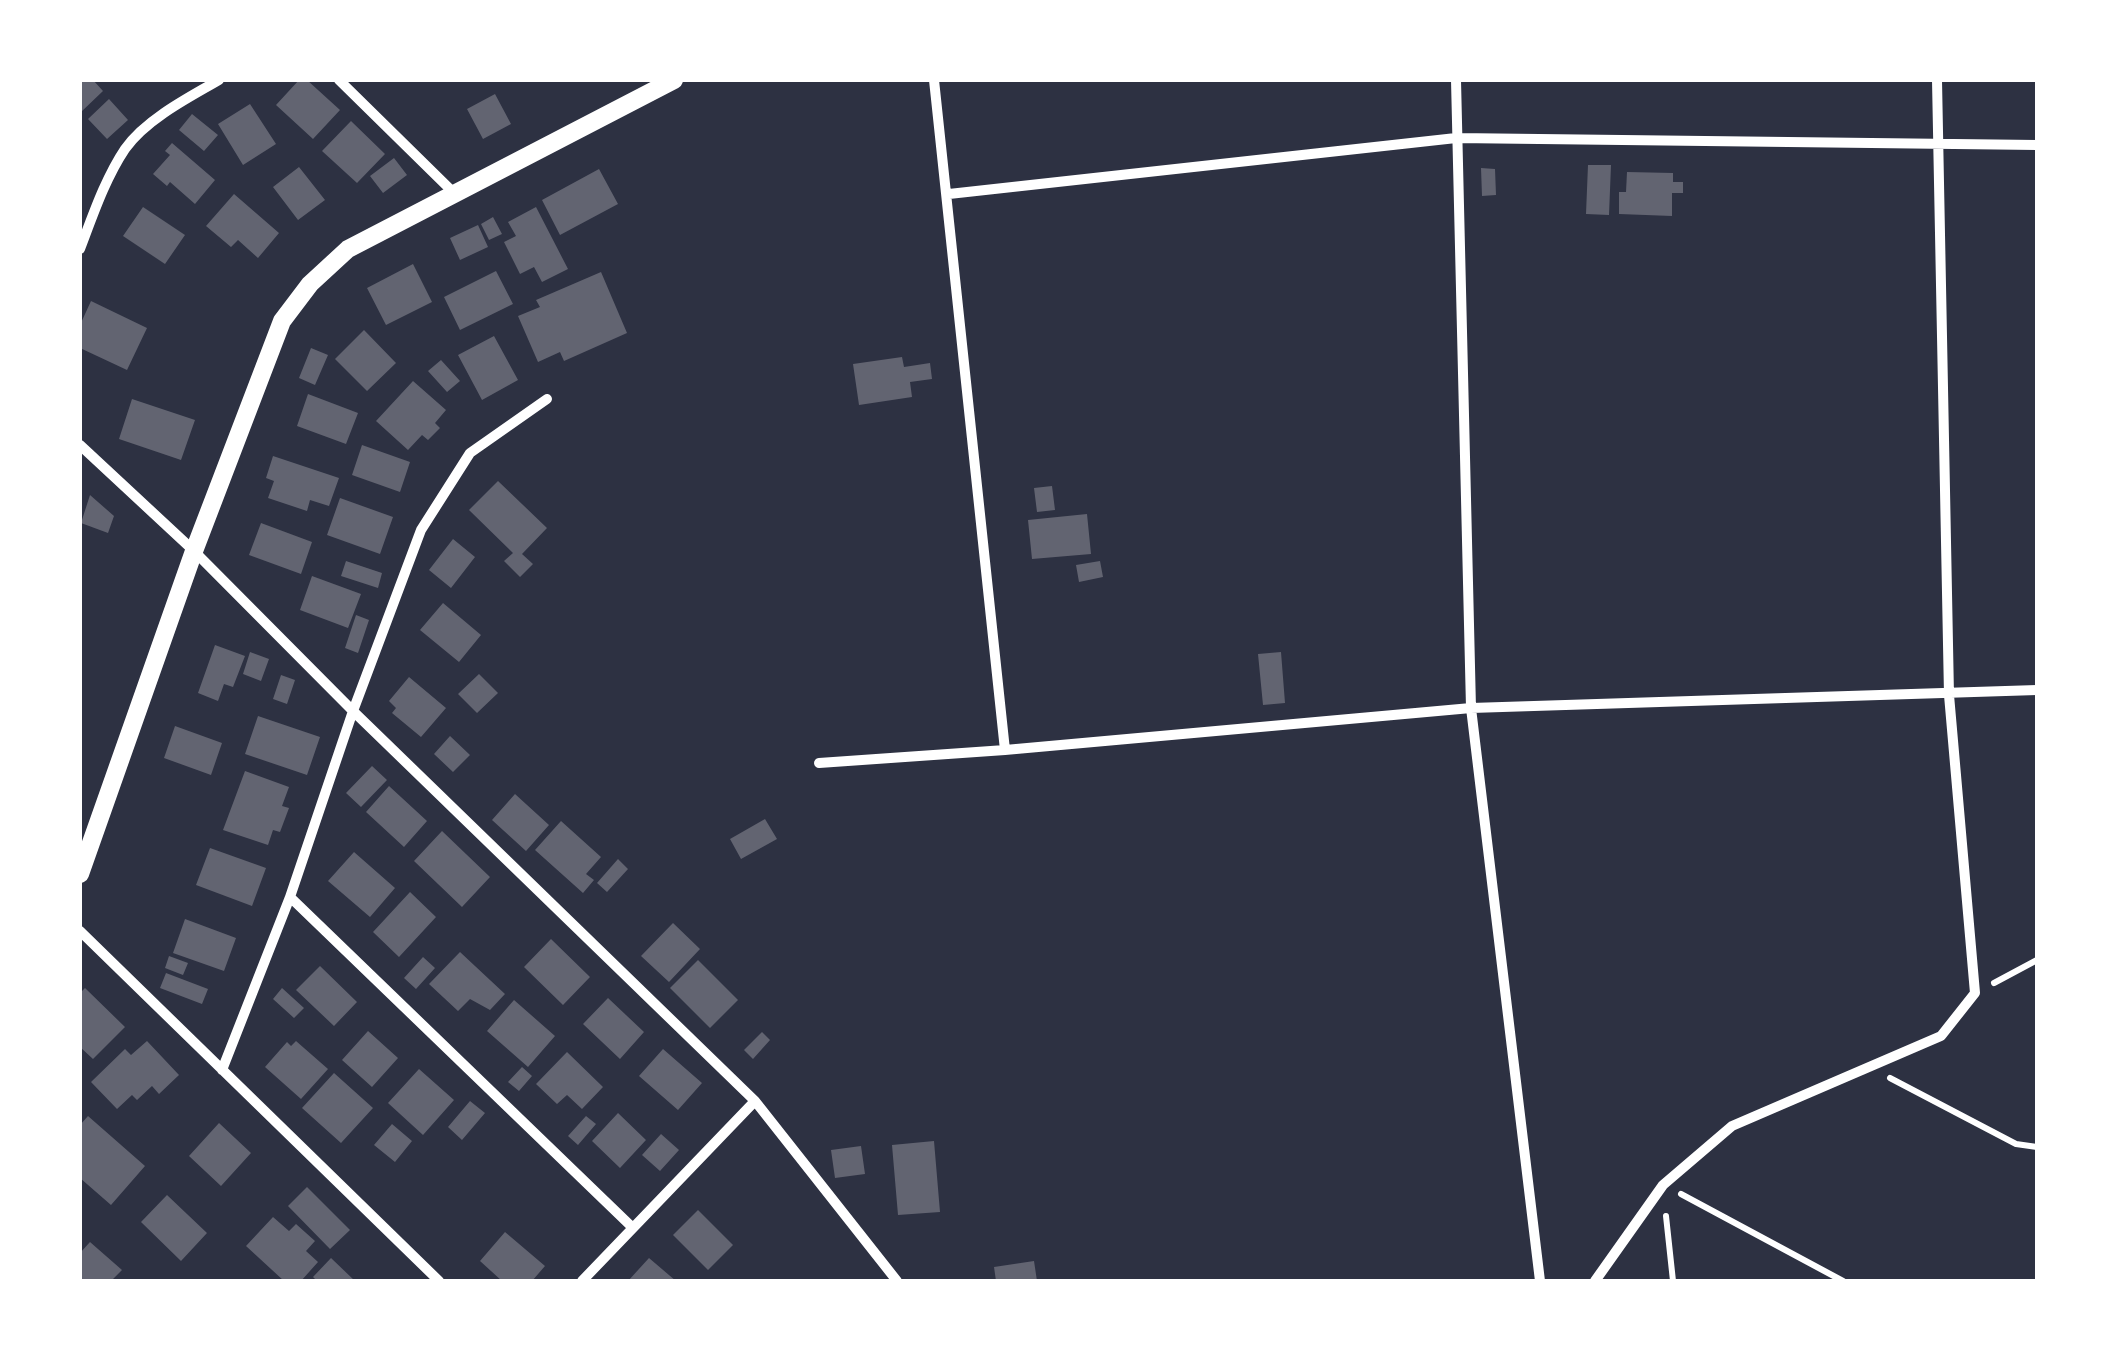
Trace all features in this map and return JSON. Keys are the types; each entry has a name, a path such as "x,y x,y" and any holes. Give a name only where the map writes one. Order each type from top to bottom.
{"street":[{"path":"80,248 127,146 171,107 220,80"},
{"path":"338,80 454,193"},
{"path":"80,874 194,551 282,321 310,284 348,249 674,80"},
{"path":"934,80 1005,750"},
{"path":"1456,80 1471,708 1540,1281"},
{"path":"1595,1281 1663,1185 1732,1126 1940,1036 1976,992 1948,694 1937,80"},
{"path":"949,194 1456,138 2037,145"},
{"path":"222,1070 290,897 353,711 421,530 470,453 548,399"},
{"path":"80,445 194,551 755,1101 897,1281"},
{"path":"820,763 1471,708 2037,690"},
{"path":"290,897 633,1228"},
{"path":"80,931 440,1281"},
{"path":"582,1281 755,1101"}],"path":[{"path":"1976,992 2037,960"},
{"path":"1869,1067 2016,1144 2037,1147"},
{"path":"1663,1185 1673,1281"},
{"path":"1663,1185 1843,1281"}],"building":[{"path":"80,80 93,80 103,91 80,113"},
{"path":"299,80 307,80 340,110 313,139 276,105"},
{"path":"495,94 511,124 483,139 467,109"},
{"path":"109,99 128,120 107,139 88,119"},
{"path":"250,104 276,144 243,165 218,124"},
{"path":"192,114 218,135 204,151 179,130"},
{"path":"351,121 385,154 357,183 322,151"},
{"path":"172,143 215,180 195,204 170,182 167,186 153,174 170,155 165,151"},
{"path":"394,158 407,175 383,193 370,176"},
{"path":"1588,165 1611,165 1609,215 1586,214"},
{"path":"299,167 325,200 298,220 273,187"},
{"path":"1481,168 1495,169 1496,195 1482,196"},
{"path":"599,169 618,204 560,235 542,200"},
{"path":"1627,172 1673,173 1673,182 1683,182 1683,193 1672,193 1672,216 1619,214 1619,192 1626,192"},
{"path":"234,194 279,233 258,258 238,240 231,247 206,226"},
{"path":"143,207 185,235 165,264 123,236"},
{"path":"536,207 568,269 542,282 534,267 520,274 504,242 516,236 508,222"},
{"path":"493,217 502,234 489,240 481,224"},
{"path":"478,225 488,247 460,260 450,238"},
{"path":"413,264 432,302 386,325 367,288"},
{"path":"496,271 513,304 460,330 444,297"},
{"path":"601,272 627,333 564,361 560,352 538,362 518,316 540,307 536,300"},
{"path":"91,301 147,328 127,370 80,348 80,325"},
{"path":"364,330 396,363 367,391 335,359"},
{"path":"494,336 518,380 482,400 458,355"},
{"path":"311,348 328,355 315,385 299,378"},
{"path":"902,357 904,367 930,363 932,379 910,382 912,397 859,405 853,364"},
{"path":"441,360 460,381 447,392 428,371"},
{"path":"413,381 446,410 435,423 440,428 428,440 422,435 408,450 376,421"},
{"path":"308,394 358,413 346,444 297,426"},
{"path":"132,399 195,420 181,460 119,439"},
{"path":"362,445 410,462 400,492 352,475"},
{"path":"273,456 339,478 329,506 310,500 307,511 268,498 274,481 266,478"},
{"path":"498,481 547,528 522,554 533,564 520,577 504,561 513,553 469,510"},
{"path":"1052,486 1055,510 1037,512 1034,488"},
{"path":"90,495 114,516 108,533 81,523"},
{"path":"340,498 393,517 380,554 327,535"},
{"path":"1087,514 1091,554 1032,559 1028,520"},
{"path":"261,523 312,542 301,574 249,555"},
{"path":"453,539 475,557 451,588 429,570"},
{"path":"346,561 382,573 378,588 341,576"},
{"path":"1100,561 1103,577 1079,582 1076,565"},
{"path":"312,576 361,594 348,628 300,610"},
{"path":"443,603 481,635 459,662 420,630"},
{"path":"356,615 369,620 358,653 345,648"},
{"path":"215,645 245,656 233,687 224,684 218,701 198,693"},
{"path":"250,652 269,659 261,681 243,674"},
{"path":"1281,652 1285,703 1263,705 1258,654"},
{"path":"479,674 498,693 477,713 458,694"},
{"path":"281,675 295,680 287,704 273,699"},
{"path":"409,677 446,708 421,737 392,713 396,708 389,701"},
{"path":"258,716 320,737 307,775 245,754"},
{"path":"175,726 222,743 211,775 164,758"},
{"path":"450,736 470,755 453,772 434,754"},
{"path":"372,766 387,780 361,807 346,793"},
{"path":"245,771 289,787 282,806 289,808 280,832 273,830 268,845 223,830"},
{"path":"389,786 427,821 404,847 366,812"},
{"path":"515,794 549,825 526,851 492,820"},
{"path":"765,819 777,839 741,859 730,839"},
{"path":"561,821 601,857 586,874 594,880 583,893 535,850"},
{"path":"442,831 490,877 462,907 414,861"},
{"path":"210,848 266,868 252,906 196,885"},
{"path":"354,852 395,888 370,917 328,881"},
{"path":"618,859 628,869 607,892 597,883"},
{"path":"410,892 436,917 399,957 373,932"},
{"path":"185,919 236,938 224,971 173,953"},
{"path":"673,923 700,949 669,982 641,956"},
{"path":"551,939 590,977 563,1005 524,967"},
{"path":"460,952 505,994 490,1010 470,999 458,1011 429,984"},
{"path":"169,956 188,963 183,975 165,968"},
{"path":"423,957 435,968 416,989 404,978"},
{"path":"698,960 738,1000 710,1028 670,988"},
{"path":"320,966 357,1002 334,1026 296,990"},
{"path":"166,973 208,989 202,1004 160,988"},
{"path":"85,988 125,1027 93,1059 80,1047 80,993"},
{"path":"282,988 304,1008 294,1018 273,999"},
{"path":"608,998 644,1032 620,1059 583,1024"},
{"path":"514,1000 555,1036 528,1067 487,1031"},
{"path":"368,1031 398,1058 372,1087 342,1060"},
{"path":"762,1032 770,1040 753,1059 744,1050"},
{"path":"147,1041 179,1075 159,1094 152,1086 137,1100 132,1095 117,1109 91,1082 125,1049 131,1055"},
{"path":"296,1041 328,1069 301,1099 265,1067 287,1042 291,1046"},
{"path":"663,1049 702,1083 678,1110 639,1076"},
{"path":"567,1052 603,1087 582,1109 567,1095 557,1104 536,1084"},
{"path":"522,1067 532,1076 519,1091 508,1082"},
{"path":"419,1069 454,1100 423,1135 388,1103"},
{"path":"334,1073 373,1108 341,1143 302,1108"},
{"path":"470,1101 485,1113 462,1140 448,1127"},
{"path":"618,1113 646,1140 620,1168 592,1141"},
{"path":"88,1116 145,1166 111,1205 80,1178 80,1125"},
{"path":"586,1116 596,1124 578,1145 568,1136"},
{"path":"219,1123 251,1153 221,1186 189,1156"},
{"path":"392,1124 412,1141 395,1162 374,1145"},
{"path":"661,1134 679,1150 660,1171 642,1155"},
{"path":"934,1141 940,1212 898,1215 892,1145"},
{"path":"861,1146 865,1174 835,1178 831,1150"},
{"path":"307,1187 350,1230 330,1249 288,1206"},
{"path":"167,1195 207,1233 181,1261 141,1222"},
{"path":"698,1210 733,1245 708,1270 673,1235"},
{"path":"273,1217 289,1231 296,1224 315,1241 306,1251 318,1262 301,1281 284,1281 246,1246"},
{"path":"505,1232 545,1266 532,1281 502,1281 480,1261"},
{"path":"90,1242 122,1270 111,1281 80,1281 80,1253"},
{"path":"331,1258 355,1281 317,1281 313,1277"},
{"path":"649,1258 676,1281 628,1281"},
{"path":"1034,1261 1037,1281 996,1281 994,1267"}]}
